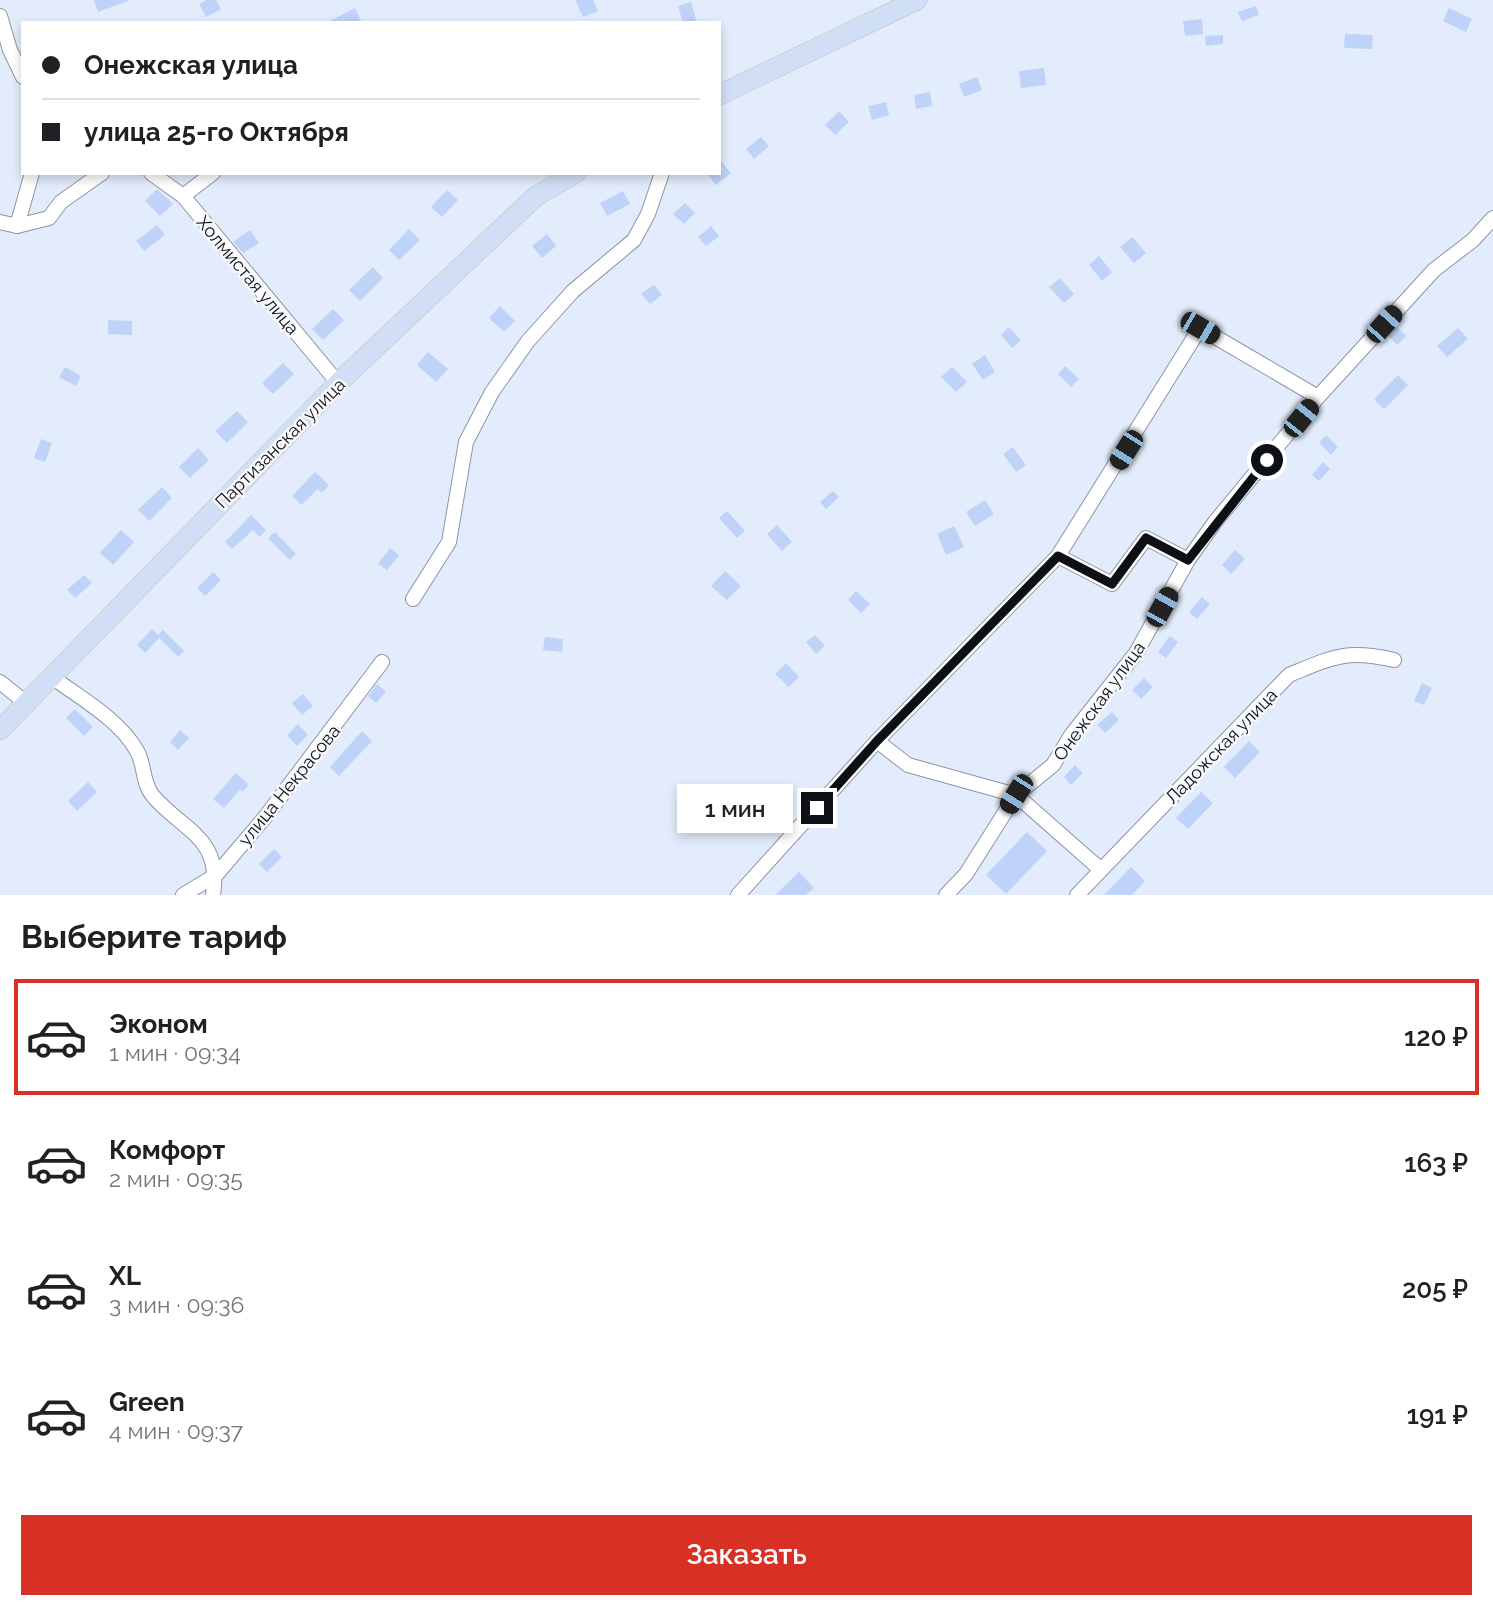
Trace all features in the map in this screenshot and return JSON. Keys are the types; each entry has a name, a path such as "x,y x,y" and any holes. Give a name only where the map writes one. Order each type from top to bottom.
{"main road":[{"path":"721,94 917,0"},
{"name":"Партизанская улица","path":"0,730 338,383 536,196 573,175"}],"street":[{"path":"0,16 10,50 21,73"},
{"path":"17,226 31,175"},
{"path":"0,222 17,226 49,218 61,202 99,175"},
{"name":"Холмистая улица","path":"154,175 183,196 338,383"},
{"path":"183,196 210,175"},
{"path":"413,599 449,542 458,473 466,442 492,392 528,341 573,291 634,240 648,214 661,175"},
{"name":"Онежская улица","path":"946,895 966,874 1016,794 1054,765 1072,734 1136,653 1188,560 1318,397 1434,270 1473,240 1493,218"},
{"path":"738,895 877,741 1058,556 1200,328 1318,397"},
{"path":"1058,556 1112,584 1146,538 1188,560"},
{"name":"Ладожская улица","path":"1077,895 1289,675 1330,658 1362,653 1394,660"},
{"name":"улица Некрасова","path":"183,895 216,875 291,784 382,662"},
{"path":"52,677 122,730 138,753 151,793 200,836 207,846 216,875 213,895"},
{"path":"0,682 26,703"},
{"path":"877,741 908,765 1016,794 1100,869"}],"building":[{"path":"94,0 128,0 128,1 98,12"},
{"path":"216,0 221,9 206,17 199,4"},
{"path":"575,0 593,0 598,11 583,17"},
{"path":"691,2 696,21 682,21 678,6"},
{"path":"1256,6 1259,15 1242,21 1238,12"},
{"path":"355,8 361,21 330,21"},
{"path":"1449,8 1472,19 1466,32 1443,21"},
{"path":"1202,19 1203,34 1185,36 1183,21"},
{"path":"1345,34 1373,35 1372,49 1344,48"},
{"path":"1223,35 1223,44 1206,46 1205,36"},
{"path":"1044,68 1046,85 1021,88 1019,71"},
{"path":"977,77 982,90 964,97 959,84"},
{"path":"930,92 932,106 916,109 914,95"},
{"path":"886,102 889,115 872,120 868,106"},
{"path":"839,111 849,122 835,135 825,125"},
{"path":"761,137 769,146 754,159 746,149"},
{"path":"721,161 731,173 716,185 708,175 721,175"},
{"path":"157,189 173,204 160,216 145,201"},
{"path":"447,190 458,200 442,217 431,207"},
{"path":"623,191 630,204 607,216 600,203"},
{"path":"685,203 695,213 684,224 673,214"},
{"path":"157,225 165,235 144,251 136,241"},
{"path":"711,226 719,236 706,246 698,237"},
{"path":"409,229 420,240 399,260 389,250"},
{"path":"250,230 259,243 243,253 233,242"},
{"path":"547,234 556,246 542,258 532,246"},
{"path":"1132,237 1146,253 1134,263 1120,247"},
{"path":"1099,256 1112,272 1102,281 1089,265"},
{"path":"373,267 383,278 360,301 349,290"},
{"path":"1060,278 1074,294 1064,303 1049,287"},
{"path":"654,285 662,295 650,304 641,294"},
{"path":"500,306 515,321 504,332 489,318"},
{"path":"333,309 344,320 323,340 312,329"},
{"path":"108,320 132,321 132,335 108,334"},
{"path":"1396,326 1406,336 1397,345 1388,335"},
{"path":"1009,327 1021,340 1012,348 1001,335"},
{"path":"1458,328 1468,339 1447,357 1437,346"},
{"path":"428,352 448,369 436,382 417,365"},
{"path":"985,355 995,372 983,380 972,364"},
{"path":"283,363 294,374 273,394 262,383"},
{"path":"1065,366 1079,379 1071,387 1058,374"},
{"path":"65,367 81,376 76,386 59,377"},
{"path":"952,367 967,382 956,392 941,377"},
{"path":"1398,375 1408,385 1384,409 1374,399"},
{"path":"237,411 248,422 227,443 215,431"},
{"path":"1326,435 1338,447 1331,455 1319,443"},
{"path":"41,439 52,443 45,462 34,458"},
{"path":"1013,447 1026,465 1016,472 1003,454"},
{"path":"198,448 209,460 190,478 179,467"},
{"path":"1323,462 1330,469 1319,481 1312,475"},
{"path":"315,472 329,485 322,493 318,489 301,505 292,496"},
{"path":"162,487 172,498 149,521 138,510"},
{"path":"833,491 839,497 826,509 820,502"},
{"path":"985,500 994,514 975,526 966,512"},
{"path":"727,511 745,531 737,538 719,518"},
{"path":"251,515 266,530 259,537 253,530 232,549 225,542"},
{"path":"777,525 792,542 782,551 767,534"},
{"path":"954,526 964,547 946,555 937,534"},
{"path":"121,530 134,542 113,565 100,553"},
{"path":"275,532 296,554 290,560 268,538"},
{"path":"390,548 399,555 387,570 378,564"},
{"path":"1235,550 1245,559 1231,574 1222,565"},
{"path":"725,571 741,586 727,600 711,586"},
{"path":"213,572 221,580 205,596 197,588"},
{"path":"84,575 92,583 75,598 67,590"},
{"path":"856,591 870,604 861,613 848,600"},
{"path":"1202,597 1210,604 1197,619 1189,612"},
{"path":"152,629 158,635 163,630 184,651 178,657 159,638 145,653 137,645"},
{"path":"815,635 825,646 816,654 806,642"},
{"path":"1170,636 1178,642 1166,658 1158,652"},
{"path":"545,637 563,639 562,652 543,650"},
{"path":"786,663 799,677 789,687 775,674"},
{"path":"1144,678 1153,687 1141,699 1132,690"},
{"path":"1422,683 1432,688 1424,705 1414,701"},
{"path":"377,684 386,692 376,703 368,696"},
{"path":"303,694 313,706 302,715 292,703"},
{"path":"75,709 93,727 84,736 66,718"},
{"path":"1112,712 1119,720 1105,733 1097,725"},
{"path":"298,724 308,735 297,746 287,735"},
{"path":"180,730 189,738 178,750 170,742"},
{"path":"362,731 372,741 339,776 330,767"},
{"path":"1249,741 1260,752 1235,778 1224,767"},
{"path":"1075,765 1083,773 1071,785 1064,777"},
{"path":"236,773 249,785 242,792 240,789 224,808 213,799"},
{"path":"88,782 97,792 77,811 68,801"},
{"path":"1201,792 1213,803 1188,829 1176,818"},
{"path":"1027,832 1047,851 1006,894 986,875"},
{"path":"274,849 282,857 267,872 259,864"},
{"path":"1131,867 1145,881 1132,895 1104,895"},
{"path":"799,872 814,888 806,895 775,895"}],"route":[{"path":"817,808 877,741 1058,556 1112,584 1146,538 1188,560 1267,460"}]}
